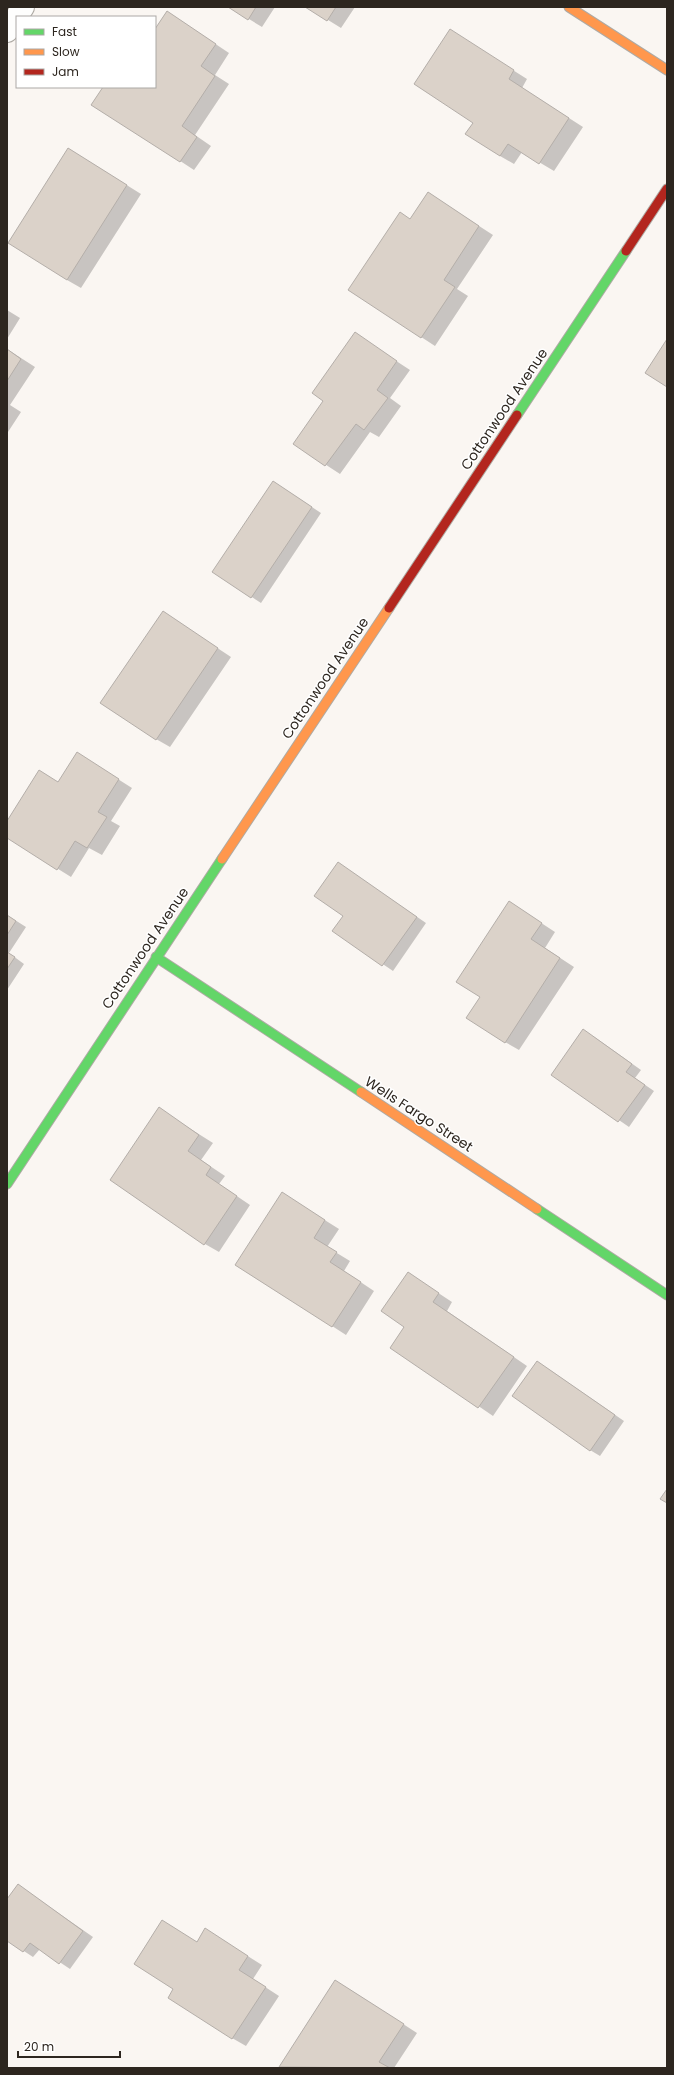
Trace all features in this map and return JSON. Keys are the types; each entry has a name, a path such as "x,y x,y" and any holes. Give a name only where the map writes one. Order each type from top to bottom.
{"street":[{"path":"17,16 23,7"},
{"path":"569,7 667,70"},
{"path":"7,31 16,18"},
{"name":"Cottonwood Avenue","path":"7,1184 156,957 667,189"},
{"name":"Wells Fargo Street","path":"156,957 667,1295"}],"building":[{"path":"228,7 256,7 248,20"},
{"path":"305,7 336,7 327,21"},
{"path":"167,11 216,44 201,66 215,76 182,126 197,137 180,162 91,105 102,88 156,88 156,28"},
{"path":"450,29 514,70 509,79 569,118 539,164 508,144 500,156 465,134 473,123 414,84"},
{"path":"68,148 127,185 67,280 8,243"},
{"path":"428,192 479,226 444,280 455,287 421,338 348,290 400,212 410,219"},
{"path":"355,332 397,361 377,390 388,398 364,430 356,424 325,466 293,444 323,401 312,393"},
{"path":"667,339 667,387 645,373"},
{"path":"7,349 21,359 7,381"},
{"path":"273,481 312,507 251,598 212,572"},
{"path":"163,611 218,648 156,740 100,703"},
{"path":"77,752 119,779 98,812 107,817 87,848 75,841 57,870 7,838 7,821 39,770 58,782"},
{"path":"338,862 417,917 382,966 332,931 343,916 314,896"},
{"path":"509,901 542,923 531,939 560,958 505,1043 466,1018 480,997 456,982"},
{"path":"7,915 16,921 7,935"},
{"path":"7,952 15,957 7,969"},
{"path":"583,1029 632,1064 626,1072 645,1085 618,1122 551,1075"},
{"path":"159,1107 199,1135 188,1151 211,1167 206,1175 237,1196 204,1245 110,1180"},
{"path":"282,1192 325,1220 314,1238 337,1252 330,1262 361,1282 332,1327 235,1265"},
{"path":"408,1272 439,1293 433,1302 514,1357 478,1408 390,1348 404,1327 381,1311"},
{"path":"537,1361 615,1415 590,1451 512,1396"},
{"path":"667,1489 667,1503 660,1499"},
{"path":"18,1884 83,1931 59,1964 30,1943 23,1952 7,1941 7,1899"},
{"path":"162,1920 197,1942 205,1928 248,1956 239,1970 266,1987 232,2039 168,1998 173,1989 134,1964"},
{"path":"335,1980 404,2024 379,2062 390,2068 279,2067"}],"traffic: fast":[{"path":"517,415 626,251"},
{"path":"7,1184 222,859"},
{"path":"156,957 361,1092"},
{"path":"537,1209 667,1295"}],"traffic: slow":[{"path":"569,7 667,70"},
{"path":"222,859 389,608"},
{"path":"361,1092 537,1209"}],"traffic: jam":[{"path":"626,251 667,189"},
{"path":"389,608 517,415"}]}
